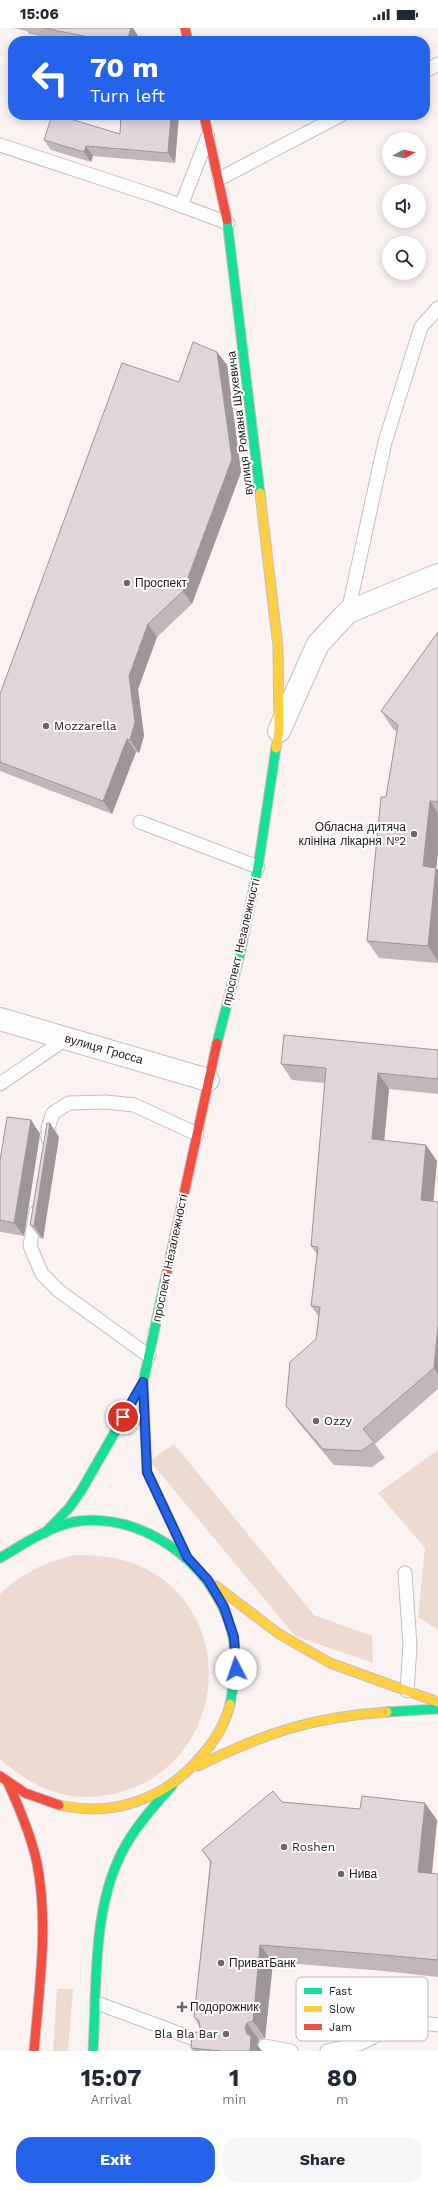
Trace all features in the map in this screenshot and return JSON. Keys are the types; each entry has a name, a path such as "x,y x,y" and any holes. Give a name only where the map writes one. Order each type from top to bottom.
{"main road":[{"name":"вулиця Романа Шухевича","path":"205,120 228,223 278,647 279,731"},
{"name":"проспект Незалежності","path":"143,1382 208,1080 240,954 258,867 279,731"},
{"path":"45,1533 69,1508 81,1491 143,1382"},
{"path":"143,1382 147,1472 187,1557"},
{"path":"0,1558 45,1533 72,1522 103,1521 133,1527 162,1539 187,1557 208,1580 279,1634 330,1663 438,1702"},
{"path":"93,2051 103,1916 109,1887 116,1864 132,1836 155,1804 173,1785 194,1768 204,1756 221,1730 232,1700 236,1669 234,1637 224,1607 208,1580"},
{"path":"194,1768 255,1738 308,1722 360,1714 438,1709"},
{"path":"0,1776 8,1782 44,1801 70,1808 97,1810 124,1806 149,1798 173,1785"},
{"path":"8,1782 30,1834 39,1875 42,1904 40,1964 34,2051"}],"street":[{"name":"проспект Незалежності","path":"279,731 318,644 348,612 438,575"},
{"name":"вулиця Гросса","path":"0,1019 208,1080"}],"lane":[{"path":"219,179 331,120"},
{"path":"181,206 208,134"},
{"path":"0,145 228,223"},
{"path":"348,612 385,442 421,327 438,308"},
{"path":"140,822 258,867"},
{"path":"0,1084 67,1038"},
{"path":"46,1152 48,1128 53,1113 69,1103 106,1102 134,1105 197,1134"},
{"path":"39,1197 30,1246 42,1274 59,1291 149,1356"},
{"path":"405,1573 410,1646 407,1691"},
{"path":"97,2003 205,2043"},
{"path":"428,2023 438,2024"},
{"path":"327,2051 359,2044 365,2041"},
{"path":"264,2046 291,2051"}],"shaded area":[{"path":"174,1444 314,1615 372,1636 373,1663 295,1636 150,1461"},
{"path":"438,1450 438,1630 418,1617 425,1548 378,1493"},
{"path":"75,1555 91,1555 124,1560 140,1566 174,1589 196,1618 207,1653 208,1689 198,1724 179,1755 151,1779 113,1794 97,1797 66,1795 52,1791 25,1778 0,1759 0,1594 25,1574 34,1569"},
{"path":"57,1989 73,1989 68,2051 53,2051"}],"building":[{"path":"43,28 131,28 129,36 84,36"},
{"path":"50,120 74,120 120,134 121,120 171,120 168,153 86,146 84,152 44,140"},
{"name":"Проспект","path":"193,342 217,352 232,459 183,591 148,624 129,676 135,722 130,740 127,739 103,801 0,762 0,694 122,363 179,382"},
{"name":"Обласна дитяча клініна лікарня №2","path":"438,632 438,802 430,801 423,866 436,868 428,946 367,941 381,797 386,797 398,725 381,711"},
{"path":"284,1035 438,1050 438,1079 378,1073 372,1139 426,1145 421,1200 438,1202 438,1325 434,1368 363,1429 374,1442 361,1451 323,1449 286,1406 290,1362 316,1339 320,1307 311,1306 318,1247 311,1246 326,1068 281,1064"},
{"path":"7,1117 31,1120 14,1223 0,1220 0,1161"},
{"path":"47,1123 50,1123 34,1226 30,1225"},
{"path":"273,1791 282,1802 360,1809 362,1796 425,1803 418,1872 438,1874 438,1960 260,1945 253,2021 247,2023 245,2027 247,2034 251,2036 250,2051 221,2051 191,2048 192,2033 198,2032 200,2028 199,2021 194,2017 211,1861 202,1850"}],"traffic: fast":[{"path":"227,220 260,493"},
{"path":"217,1043 240,954 258,867 276,748"},
{"path":"45,1533 69,1508 81,1491 143,1383 165,1281"},
{"path":"143,1383 147,1472 187,1557"},
{"path":"0,1558 28,1541 58,1526 79,1521 106,1521 132,1527 157,1538 179,1553 199,1572 215,1593 227,1617 234,1643 235,1659 234,1681 230,1704"},
{"path":"387,1712 438,1709"},
{"path":"93,2051 100,1925 112,1877 126,1844 151,1810 172,1786"}],"traffic: slow":[{"path":"260,493 278,647 279,731 276,748"},
{"path":"216,1586 279,1634 330,1663 438,1702"},
{"path":"59,1805 97,1809 116,1807 151,1796 168,1786 183,1775 208,1748 225,1720 230,1704"},
{"path":"198,1766 245,1744 290,1728 335,1718 387,1712"}],"traffic: jam":[{"path":"185,28 187,36"},
{"path":"205,120 227,220"},
{"path":"165,1281 217,1043"},
{"path":"0,1776 25,1793 59,1805"},
{"path":"8,1783 32,1842 41,1886 43,1933 42,1957 34,2051"}],"place":[{"name":"Проспект","path":"127,583"},
{"name":"Mozzarella","path":"46,726"},
{"name":"Обласна дитяча клініна лікарня №2","path":"414,834"},
{"name":"Ozzy","path":"316,1421"},
{"name":"Roshen","path":"284,1847"},
{"name":"Нива","path":"341,1874"},
{"name":"ПриватБанк","path":"221,1963"},
{"name":"Подорожник","path":"182,2007"},
{"name":"Bla Bla Bar","path":"226,2034"}],"route":[{"path":"123,1417 143,1382 146,1419 147,1472 187,1557 208,1580 224,1607 234,1637 236,1669"}]}
